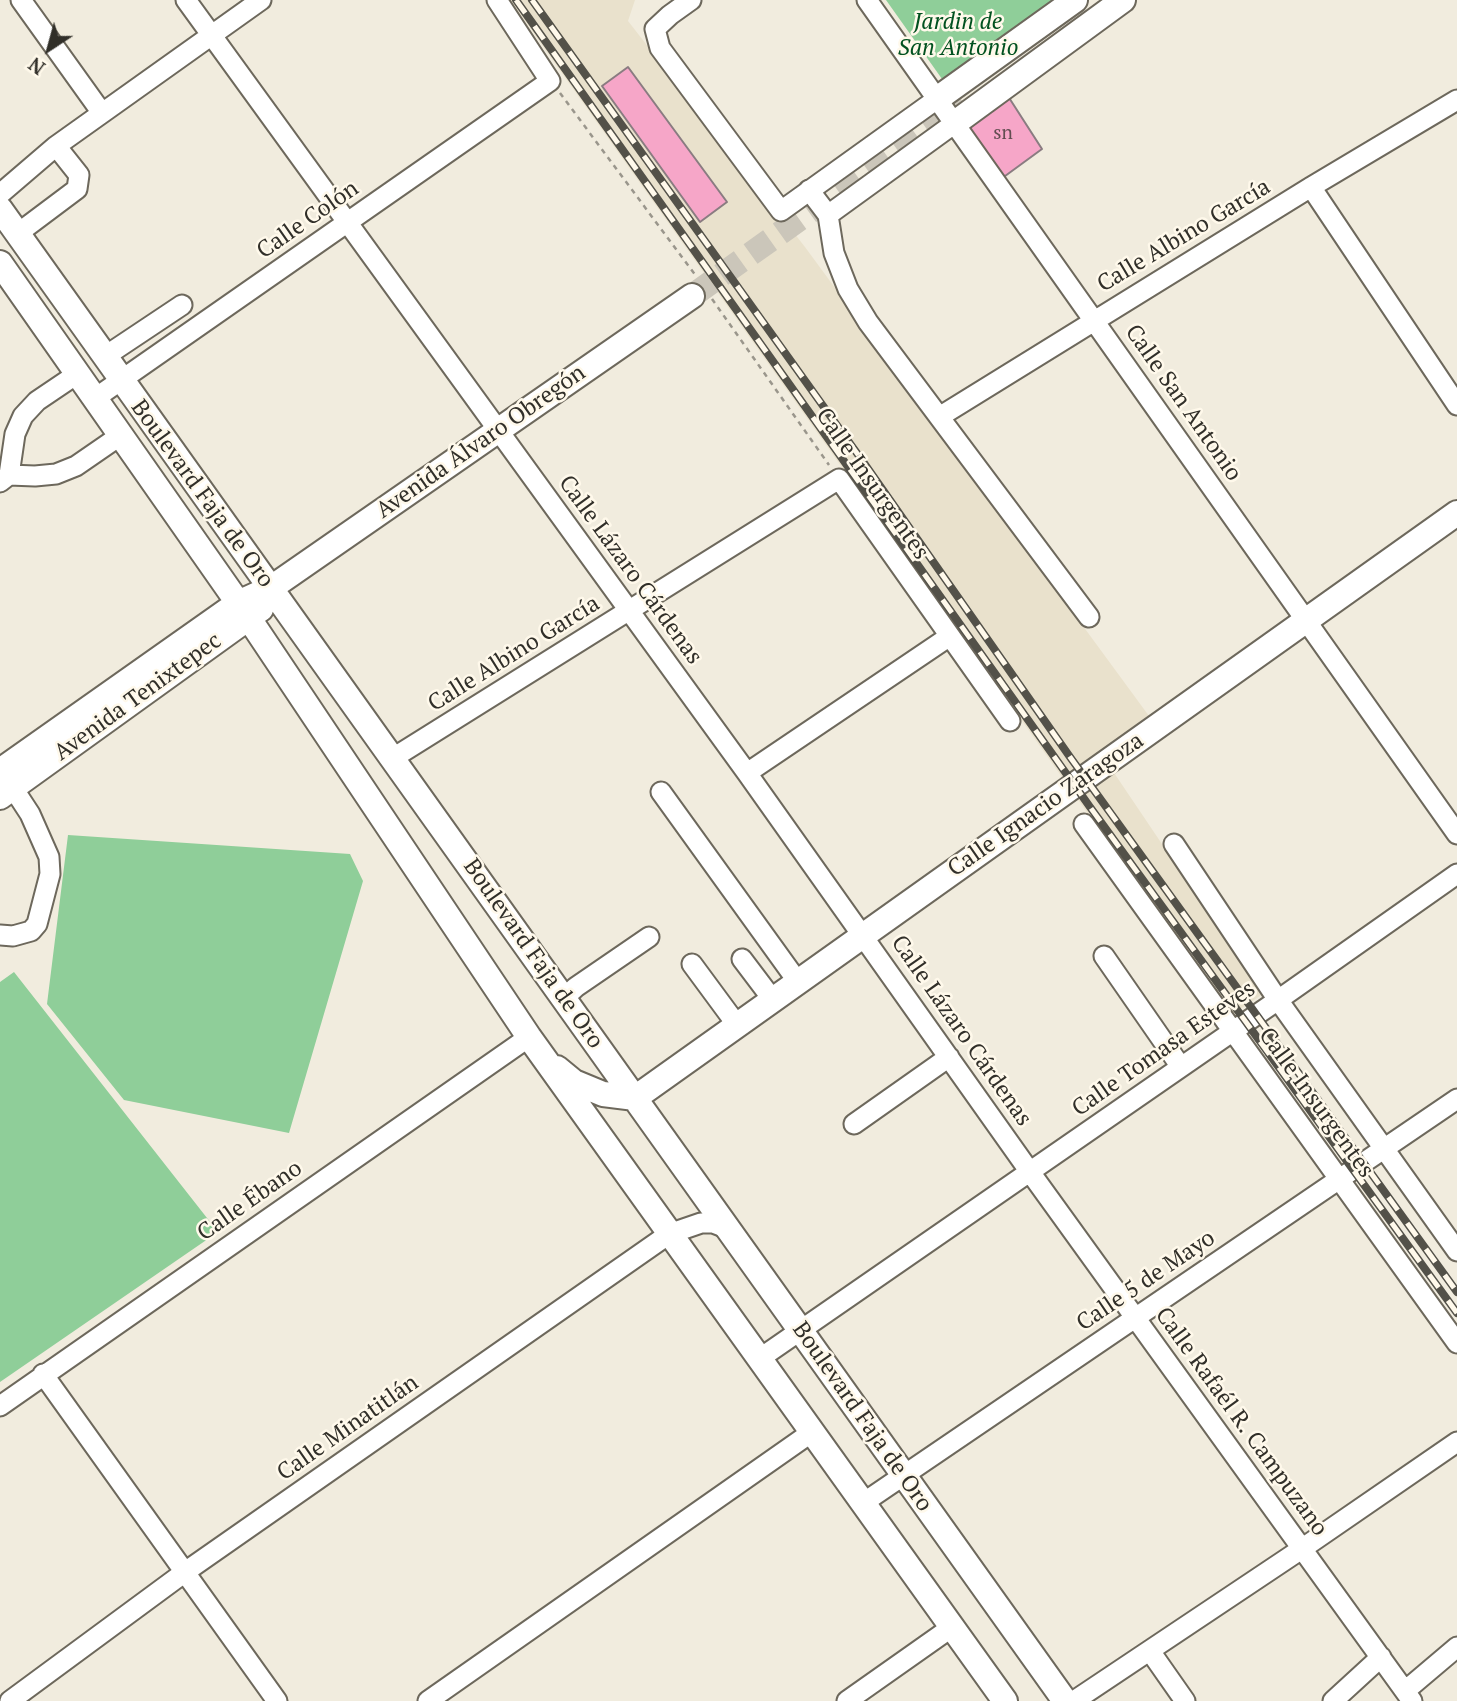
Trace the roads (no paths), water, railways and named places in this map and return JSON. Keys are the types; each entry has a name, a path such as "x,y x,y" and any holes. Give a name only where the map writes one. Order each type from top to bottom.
{"main road":[{"path":"937,99 1075,0"},
{"path":"959,112 1103,0"},
{"path":"959,112 1123,0"},
{"name":"Boulevard Faja de Oro","path":"0,209 120,381 393,758 1065,1701"},
{"name":"Boulevard Faja de Oro","path":"0,263 243,610 529,1037 1005,1701"},
{"name":"Avenida Álvaro Obregón","path":"274,593 699,287"},
{"name":"Calle Ignacio Zaragoza","path":"635,1098 1457,513"},
{"name":"Avenida Tenixtepec","path":"4,785 243,610 274,593"},
{"path":"529,1037 550,1062 574,1082 603,1094 635,1098"}],"street":[{"path":"21,0 102,113"},
{"name":"Calle Lázaro Cárdenas","path":"186,0 747,773 1030,1171"},
{"path":"0,194 56,146 261,0"},
{"name":"Calle Colón","path":"94,399 550,80 497,0"},
{"path":"691,0 655,29 660,48 781,211 937,99"},
{"name":"Calle San Antonio","path":"867,0 937,99 959,112 1095,319 1457,834"},
{"name":"Calle Albino García","path":"939,417 1095,319 1457,100"},
{"path":"828,215 959,112"},
{"path":"17,234 77,190 79,175 56,146"},
{"path":"1311,187 1457,405"},
{"path":"809,190 828,215 834,253 848,289 868,322 1089,617"},
{"path":"104,357 181,305"},
{"path":"77,374 37,401 23,416 15,434 5,478 56,474 76,466 121,435"},
{"name":"Calle Albino García","path":"393,758 839,479"},
{"name":"Calle Insurgentes","path":"839,479 1010,721"},
{"path":"747,773 950,636"},
{"path":"0,934 13,936 31,931 37,925 50,874 50,857 30,814 4,785"},
{"path":"661,792 798,982"},
{"name":"Calle Insurgentes","path":"1084,824 1457,1343"},
{"name":"Calle Insurgentes","path":"1174,844 1278,1000 1457,1251"},
{"name":"Calle Tomasa Esteves","path":"759,1359 1457,874"},
{"path":"564,998 649,937"},
{"path":"1104,956 1181,1067"},
{"path":"742,959 773,1000"},
{"path":"692,964 737,1025"},
{"name":"Calle Ébano","path":"0,1406 529,1037"},
{"path":"854,1124 949,1057"},
{"name":"Calle 5 de Mayo","path":"863,1503 1457,1099"},
{"name":"Calle Rafaél R. Campuzano","path":"1030,1171 1409,1696"},
{"name":"Calle Minatitlán","path":"10,1701 185,1572 669,1234 701,1223 713,1223 726,1228"},
{"path":"43,1374 277,1701"},
{"path":"428,1701 812,1432"},
{"path":"1074,1701 1457,1442"},
{"path":"847,1701 952,1627"},
{"path":"1409,1696 1457,1647"},
{"path":"1150,1651 1185,1701"},
{"path":"1333,1701 1381,1657"}],"tunnel":[{"path":"692,296 963,102"}],"railway":[{"path":"516,0 1090,807 1457,1313"},
{"path":"532,0 864,463 1070,757 1457,1292"}],"park label":[{"name":"Jardin de San Antonio","path":"958,35"}]}
